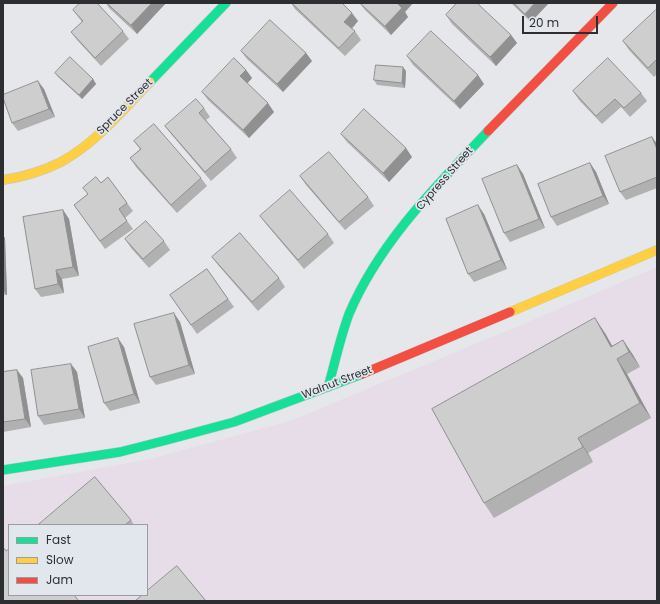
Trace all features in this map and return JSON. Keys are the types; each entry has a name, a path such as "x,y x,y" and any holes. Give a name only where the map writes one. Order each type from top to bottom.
{"street":[{"name":"Spruce Street","path":"3,180 16,178 43,169 68,158 90,142 112,122 226,3"},
{"name":"Cypress Street","path":"328,387 343,332 351,310 370,273 392,242 431,193 471,149 613,3"},
{"name":"Walnut Street","path":"3,470 120,452 234,422 328,387 657,250"}],"shaded area":[{"path":"657,267 657,601 3,601 3,486 150,459 290,421"}],"building":[{"path":"80,3 97,3 123,31 95,58 71,32 83,21 73,10"},
{"path":"107,3 152,3 131,25"},
{"path":"292,3 342,3 352,13 344,22 355,31 339,48"},
{"path":"360,3 399,3 398,4 402,8 385,26"},
{"path":"457,3 477,3 511,35 490,57 446,15"},
{"path":"514,3 535,3 525,14"},
{"path":"656,10 657,59 648,68 623,41"},
{"path":"270,20 306,53 277,84 241,51"},
{"path":"431,31 478,75 454,101 407,56"},
{"path":"70,57 93,79 79,95 55,73"},
{"path":"234,58 246,70 240,76 268,103 243,130 202,92"},
{"path":"608,58 641,93 624,108 615,99 596,116 573,91"},
{"path":"376,65 403,67 402,83 374,80"},
{"path":"38,81 49,109 12,123 3,95"},
{"path":"196,99 204,108 199,113 231,149 205,172 165,126"},
{"path":"364,109 406,148 383,173 341,134"},
{"path":"154,124 201,178 171,205 130,158 141,149 134,141"},
{"path":"652,137 657,149 657,177 620,192 605,156"},
{"path":"329,152 368,197 339,222 300,176"},
{"path":"590,163 603,196 551,217 538,184"},
{"path":"517,165 539,219 504,233 482,179"},
{"path":"96,177 101,183 108,177 127,203 119,209 127,221 100,241 74,205 88,194 83,188"},
{"path":"290,190 328,234 298,260 260,216"},
{"path":"478,205 501,260 468,274 446,219"},
{"path":"63,210 73,267 56,270 58,284 35,289 23,217"},
{"path":"146,221 164,241 143,259 125,239"},
{"path":"240,233 279,278 252,302 212,257"},
{"path":"207,269 228,299 191,325 170,295"},
{"path":"174,313 189,365 150,377 134,324"},
{"path":"595,318 611,347 623,340 629,352 617,359 640,403 578,438 583,447 484,503 432,409"},
{"path":"118,338 134,394 104,403 88,347"},
{"path":"71,364 79,409 38,416 31,370"},
{"path":"17,370 25,419 3,422 3,372"},
{"path":"95,477 131,520 126,524 39,524"},
{"path":"3,547 6,551 8,550 8,596 75,596 79,601 3,601"},
{"path":"177,566 206,601 135,601 141,596 148,596 148,590"}],"traffic: fast":[{"path":"150,82 226,3"},
{"path":"328,387 349,314 361,288 376,263 410,216 488,131"},
{"path":"3,470 120,452 167,440 234,422 362,374"}],"traffic: slow":[{"path":"3,180 40,171 61,162 74,154 97,136 150,82"},
{"path":"510,312 657,250"}],"traffic: jam":[{"path":"488,131 613,3"},
{"path":"362,374 510,312"}]}
